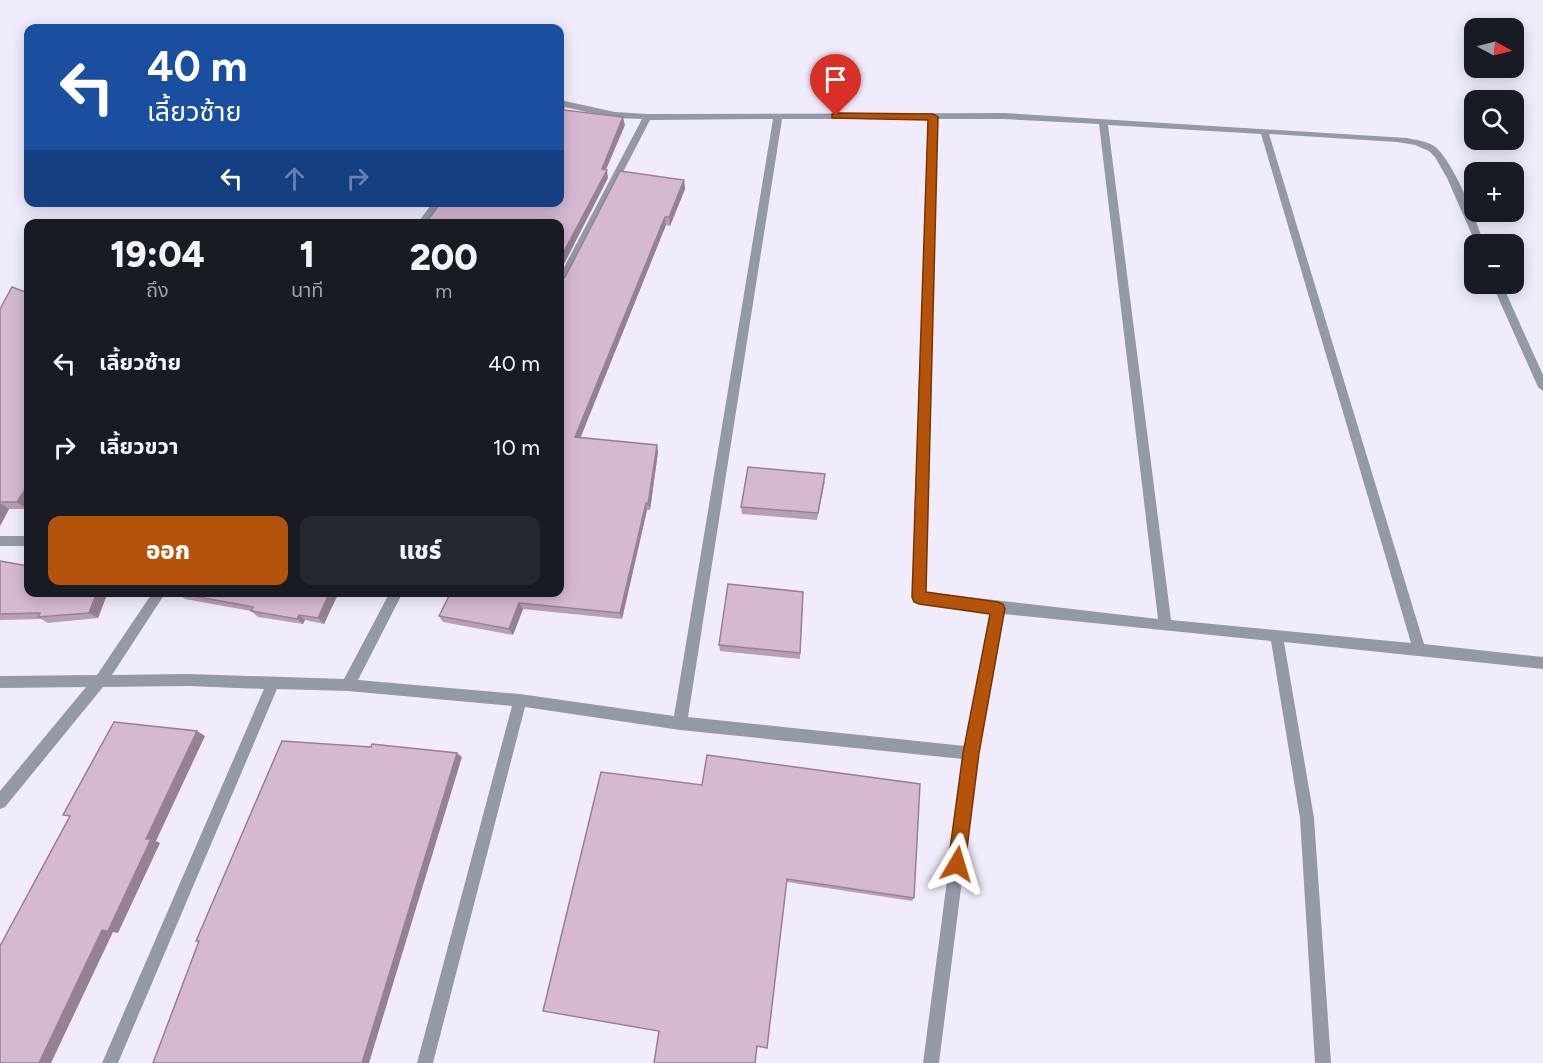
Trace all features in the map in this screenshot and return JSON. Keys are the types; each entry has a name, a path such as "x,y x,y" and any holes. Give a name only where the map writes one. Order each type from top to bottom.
{"street":[{"path":"564,105 615,115 647,117 1004,116 1359,137 1413,143 1430,148 1442,160 1475,234"},
{"path":"564,276 647,117"},
{"path":"680,723 778,117"},
{"path":"933,117 919,597 998,608 1419,648 1543,663"},
{"path":"1103,122 1165,625"},
{"path":"1264,131 1419,648"},
{"path":"425,219 434,207"},
{"path":"1501,294 1543,387"},
{"path":"0,541 24,542"},
{"path":"0,802 100,681 157,597"},
{"path":"348,685 394,597"},
{"path":"931,1063 971,753 998,608"},
{"path":"1276,635 1307,818 1323,1063"},
{"path":"0,682 273,682 348,685 520,700 680,723 971,753"},
{"path":"110,1063 273,682"},
{"path":"425,1063 520,700"}],"building":[{"path":"564,110 623,117 602,169 607,170 564,251 564,219 429,219 437,207 564,207"},
{"path":"620,171 684,180 669,217 665,217 575,437 657,445 648,504 646,503 620,613 519,603 509,629 439,616 448,597 564,597 565,277"},
{"path":"12,287 24,292 24,491 17,502 0,502 0,309"},
{"path":"748,467 825,474 818,513 741,507"},
{"path":"0,561 24,565 24,597 95,597 89,613 38,617 40,613 0,614"},
{"path":"728,584 803,592 800,653 719,645"},
{"path":"199,597 328,597 318,618 299,615 297,619 251,611 253,607"},
{"path":"114,722 197,731 146,839 151,839 108,931 102,930 39,1063 0,1063 0,946 70,816 63,815"},
{"path":"282,741 371,747 372,744 457,753 362,1063 153,1063 199,941 196,941"},
{"path":"707,755 920,784 914,898 787,879 767,1048 757,1046 755,1063 654,1063 659,1031 543,1011 601,772 702,785"}],"route":[{"path":"836,116 933,117 919,597 998,608 971,753 957,864"}]}
